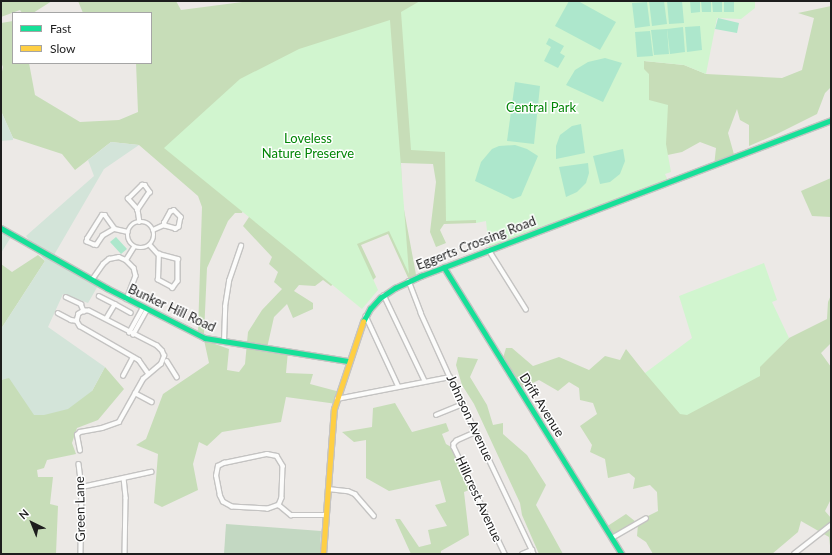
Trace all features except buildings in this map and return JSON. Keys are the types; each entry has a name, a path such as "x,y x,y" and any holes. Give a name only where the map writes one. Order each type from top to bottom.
{"street":[{"name":"Eggerts Crossing Road","path":"324,554 333,413 349,361 366,316 374,304 384,295 409,281 444,267 831,120"},
{"path":"138,210 150,192 145,185 142,185 128,199 138,210 140,222"},
{"path":"153,230 164,225 178,228 180,216 174,210 171,211 164,225"},
{"path":"115,230 105,215 102,215 87,240 95,246 103,236 115,230 128,232"},
{"path":"140,222 148,224 153,230 153,239 150,245 144,248 134,246 128,239 128,232 133,225 140,222"},
{"name":"Bunker Hill Road","path":"1,228 145,309 205,338 349,361"},
{"path":"150,245 158,254 158,280 173,288 178,281 178,259 176,257 158,254"},
{"path":"126,260 134,246"},
{"path":"224,342 225,307 228,282 241,246"},
{"path":"489,250 526,308"},
{"path":"92,280 103,264 109,259 119,257 126,260 134,268 136,276 127,299"},
{"name":"Drift Avenue","path":"444,267 622,554"},
{"name":"Johnson Avenue","path":"409,281 421,313 450,377 534,554"},
{"path":"384,295 425,381"},
{"path":"99,296 132,313"},
{"path":"66,297 81,304 84,310"},
{"path":"106,319 116,304"},
{"path":"129,332 145,309"},
{"path":"133,335 145,309"},
{"path":"80,451 77,435 80,432 102,428 119,422 148,373 161,364 164,354 157,346 133,335 106,319 84,310"},
{"path":"77,321 78,316 84,310"},
{"path":"58,313 71,320 77,321 81,327 142,363 148,373"},
{"path":"366,316 398,387"},
{"path":"123,376 133,357"},
{"path":"167,361 177,377"},
{"path":"337,399 450,377"},
{"path":"135,393 152,402"},
{"path":"436,415 463,404"},
{"name":"Hillcrest Avenue","path":"477,432 454,444 505,554"},
{"path":"267,454 277,456 282,463 284,471 282,498 279,505 268,509 232,507 226,504 220,496 216,476 217,468 224,463 267,454"},
{"name":"Green Lane","path":"79,464 82,487 80,554"},
{"path":"82,487 151,472"},
{"path":"124,478 126,498 125,554"},
{"path":"328,489 348,491 356,494 374,516"},
{"path":"279,505 291,515 326,515"},
{"path":"612,538 646,518"},
{"path":"794,554 831,525"},
{"path":"522,554 532,550"}],"green space":[{"path":"1,1 52,1 35,12 21,12 20,10 1,17"},
{"path":"78,1 176,1 181,10 250,1 549,1 476,223 444,224 440,230 446,243 436,247 430,232 436,182 433,164 401,163 402,199 417,280 410,282 388,234 361,245 376,277 359,294 338,279 331,286 323,280 315,286 299,285 294,291 313,303 313,309 293,318 287,304 274,317 267,348 288,351 286,373 313,374 310,384 340,392 337,404 286,397 281,422 222,432 207,446 199,442 193,464 198,490 162,507 154,503 158,454 136,445 146,439 163,394 209,363 204,340 229,349 227,370 239,372 245,364 248,332 262,310 282,289 274,282 278,272 269,264 272,257 243,226 257,205 246,202 242,213 235,213 228,221 207,268 204,334 198,332 202,207 198,196 139,145 111,142 75,170 62,154 13,138 1,111 1,76 3,67 1,62 1,23 12,21 12,64 29,64 35,95 80,122 119,120 138,112 136,64 152,64 152,12 83,12"},
{"name":"Central Park","path":"420,1 755,1 755,8 741,19 717,18 706,74 684,65 644,61 644,69 649,74 649,100 668,105 666,144 671,172 665,174 669,183 489,252 486,221 476,223 476,220 446,221 445,152 411,150 401,12"},
{"path":"569,1 578,1 616,22 600,50 555,26"},
{"path":"649,1 664,1 667,24 652,26"},
{"path":"667,1 682,1 684,23 669,24"},
{"path":"690,1 700,1 700,12 691,13"},
{"path":"701,1 711,1 711,12 702,12"},
{"path":"712,1 722,1 722,12 713,12"},
{"path":"724,1 734,1 734,12 724,12"},
{"path":"647,2 650,26 635,28 632,3"},
{"path":"831,6 831,87 825,93 817,114 749,146 749,125 740,120 737,109 728,133 735,158 714,166 716,148 700,142 682,152 658,157 643,103 644,61 684,65 706,74 782,78 802,70 814,18 798,13"},
{"path":"718,18 739,23 737,33 715,29"},
{"name":"Loveless Nature Preserve","path":"390,20 409,274 389,231 357,244 378,290 362,309 164,148 240,79 299,49"},
{"path":"700,26 702,50 687,52 685,27"},
{"path":"683,27 685,52 670,54 667,29"},
{"path":"667,29 669,54 654,55 651,30"},
{"path":"650,31 653,56 637,57 635,32"},
{"path":"549,38 564,46 560,53 565,56 558,68 544,61 551,47 546,44"},
{"path":"605,58 622,63 603,102 566,85 575,70 588,62"},
{"path":"515,82 540,86 534,144 507,141"},
{"path":"1,111 13,138 13,140 1,141"},
{"path":"581,124 585,153 556,159 556,146 560,135 572,126"},
{"path":"111,142 139,145 104,169 54,255 99,284 88,303 63,294 48,327 105,367 92,391 68,409 44,415 34,415 9,378 1,380 1,329 45,261 26,236 94,176 88,160"},
{"path":"515,145 527,149 538,156 521,196 513,199 475,181 481,162 492,149 499,146"},
{"path":"623,149 625,161 620,174 610,182 600,184 593,156"},
{"path":"588,163 589,173 586,183 577,192 566,197 559,167"},
{"path":"831,178 831,217 812,216 801,191"},
{"path":"1,225 5,228 1,232"},
{"path":"1,232 11,237 1,253"},
{"path":"116,237 127,249 121,254 110,242"},
{"path":"38,255 45,261 1,329 1,264 12,272"},
{"path":"764,263 777,300 772,302 789,338 760,367 760,376 687,415 680,414 645,373 692,338 679,296"},
{"path":"831,295 831,343 821,353 831,367 831,499 825,511 831,518 831,554 829,537 801,521 798,532 772,554 653,554 646,542 637,536 638,524 614,539 606,527 626,514 636,522 658,511 657,492 650,485 633,489 635,478 629,473 608,478 605,459 590,452 592,445 580,426 597,414 593,403 580,400 579,388 569,382 558,391 539,380 522,388 503,358 506,348 512,348 533,366 559,357 589,370 605,356 620,360 626,349 645,373 759,367 789,338 827,319 828,302"},
{"path":"458,357 478,359 470,377 487,405 493,425 503,423 503,434 527,455 546,485 536,505 563,554 539,554 522,515 520,503 474,404 462,385 456,365"},
{"path":"105,367 124,389 98,420 77,428 72,443 76,454 47,460 44,468 37,470 38,477 53,477 50,504 58,506 56,554 1,554 1,380 9,377 92,391"},
{"path":"395,403 412,432 446,423 449,431 442,434 446,444 458,451 474,488 464,492 469,535 441,551 441,554 411,554 395,519 400,519 419,547 431,544 428,530 447,526 435,505 446,502 440,480 389,491 366,478 366,440 354,442 342,432 372,427 373,408"},
{"path":"226,524 321,531 320,554 224,554"}],"traffic: fast":[{"path":"363,322 370,309 380,298 395,288 421,276 831,120"},
{"path":"1,228 107,288 205,338 349,361"},
{"path":"444,267 622,554"}],"traffic: slow":[{"path":"323,554 334,409 363,322"}]}
